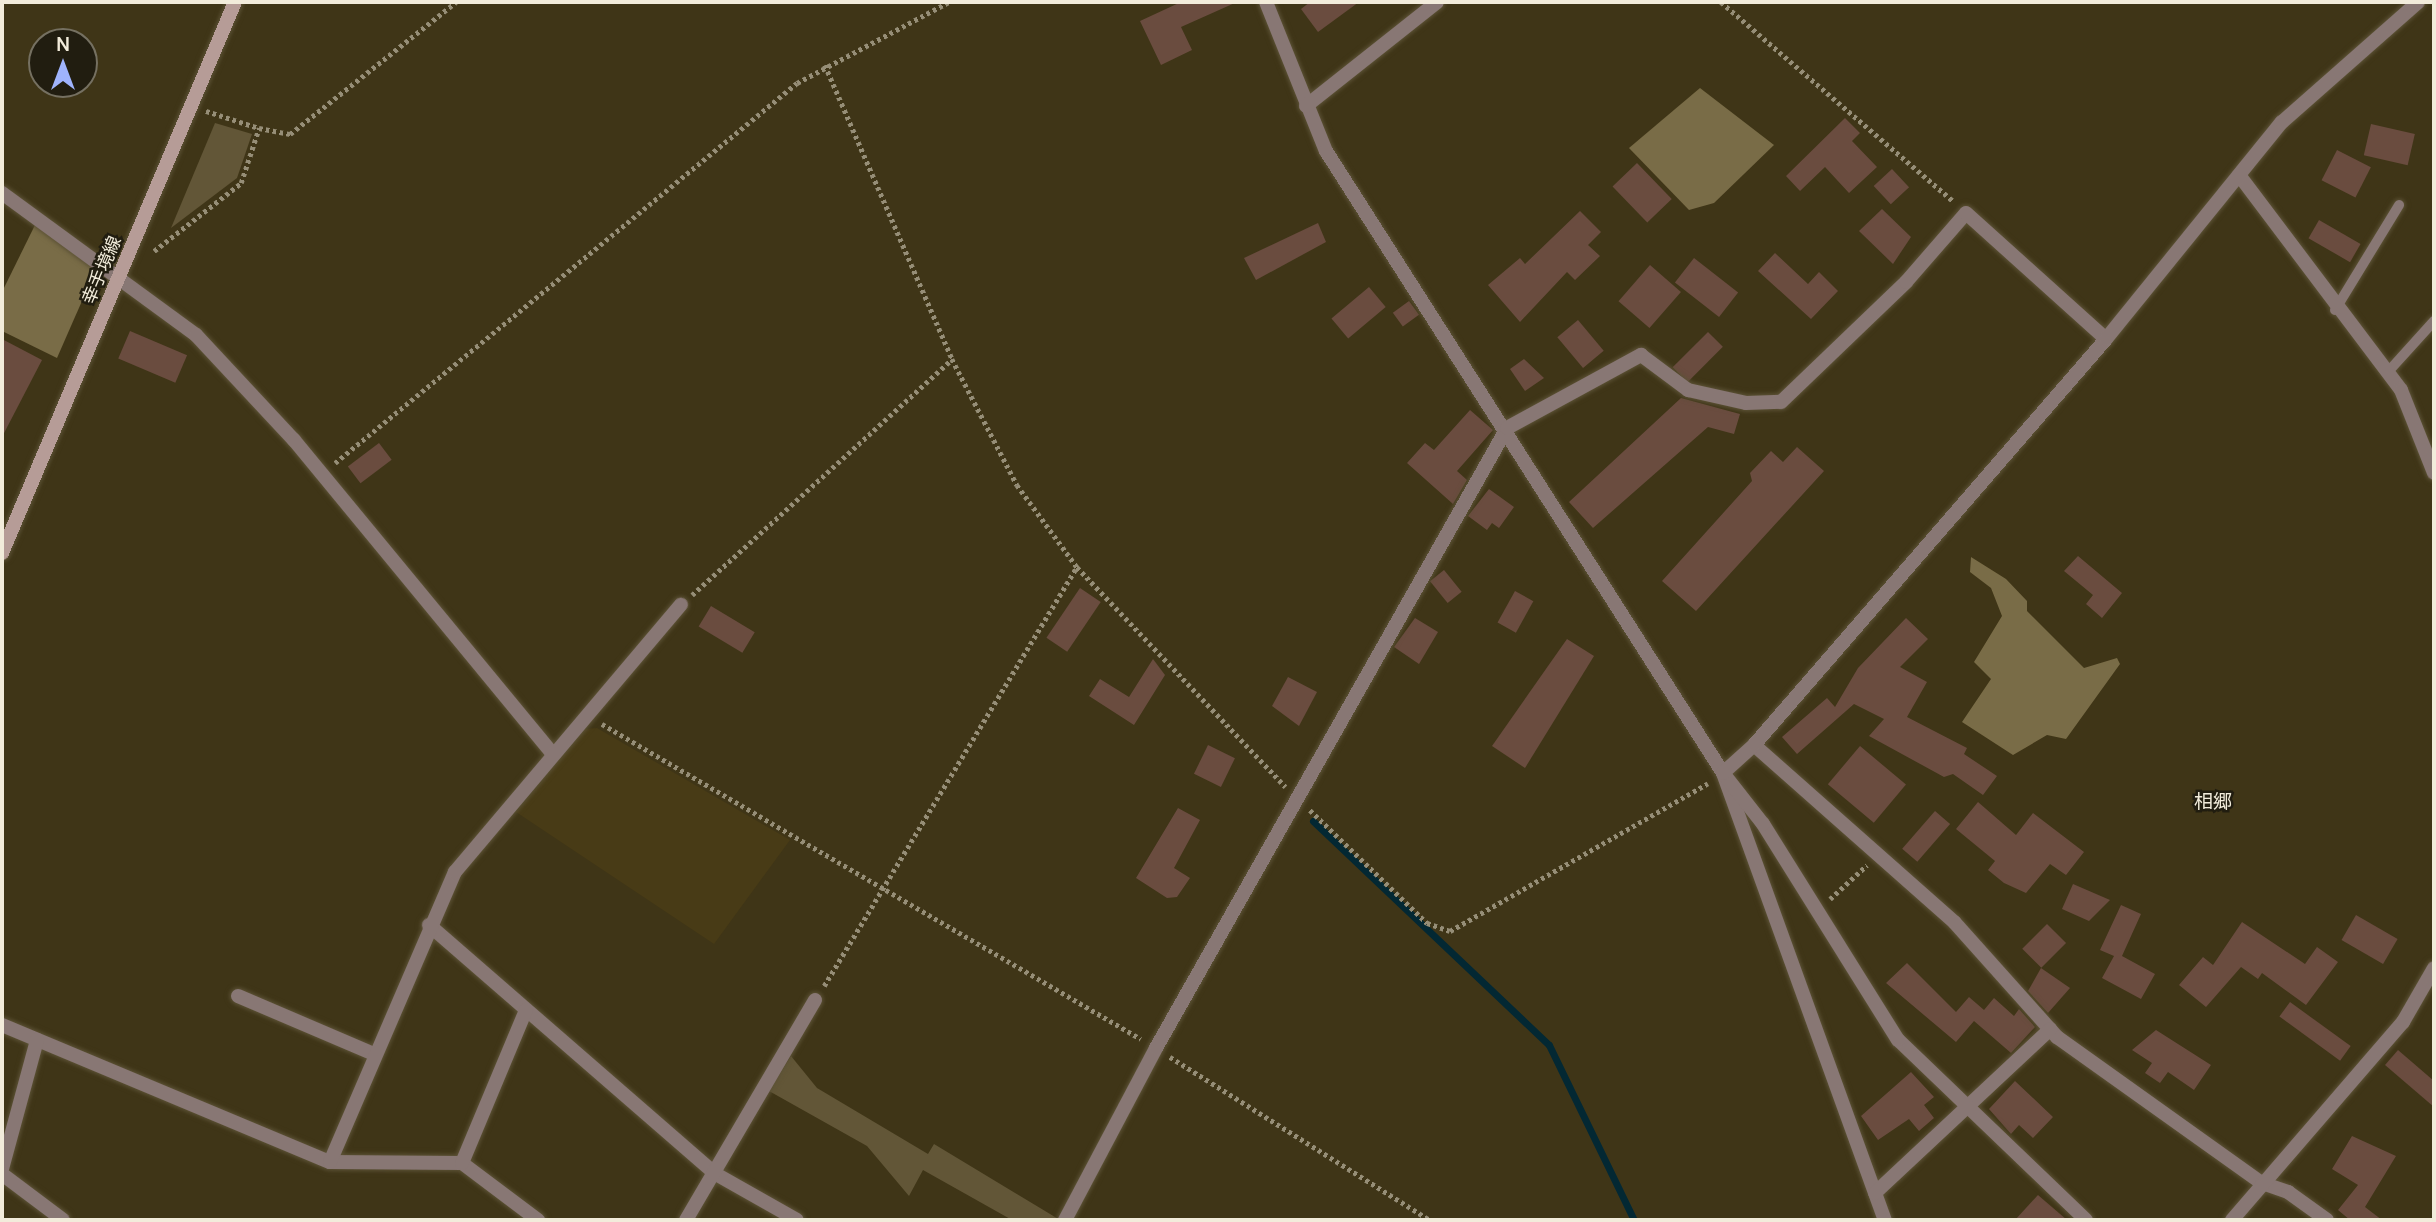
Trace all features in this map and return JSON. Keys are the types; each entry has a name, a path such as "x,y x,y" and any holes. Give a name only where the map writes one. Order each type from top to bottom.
{"main road":[{"name":"幸手境線","path":"2,553 235,2"}],"street":[{"path":"1266,2 1326,151 1507,428 1723,773 1763,824 1898,1041 1968,1112 2086,1220"},
{"path":"1307,106 1437,2"},
{"path":"1723,773 1754,745 2106,339 2282,121 2418,2"},
{"path":"2239,175 2335,310 2401,390 2434,473"},
{"path":"2,193 196,335 321,475 553,754"},
{"path":"1065,1220 1156,1048 1507,428 1641,355 1688,390 1745,403 1781,402 1906,282 1966,213 2106,339"},
{"path":"330,1162 429,925 455,872 681,604"},
{"path":"1754,745 1955,923 2050,1029 2262,1183 2288,1192 2327,1220"},
{"path":"1723,773 1885,1220"},
{"path":"429,925 714,1173 797,1220"},
{"path":"2232,1220 2403,1022 2434,968"},
{"path":"238,996 374,1054"},
{"path":"686,1220 815,1000"},
{"path":"462,1163 526,1010"},
{"path":"2,1025 330,1162 462,1163 537,1220"},
{"path":"1875,1193 1968,1112 2050,1029"},
{"path":"37,1040 2,1172 63,1220"}],"lane":[{"path":"2335,310 2399,205"},
{"path":"2387,373 2434,321"}],"path":[{"path":"191,106 259,128 290,134 456,2"},
{"path":"321,475 825,65 949,2"},
{"path":"1721,2 1966,213"},
{"path":"825,65 952,359 1017,485 1077,567 1298,799 1427,923 1450,931 1723,773"},
{"path":"154,251 242,183 259,128"},
{"path":"681,604 952,359"},
{"path":"815,1000 1077,567"},
{"path":"586,714 1156,1048 1430,1220"}],"shaded area":[{"path":"1700,88 1774,145 1714,203 1689,210 1629,148"},
{"path":"215,123 252,134 237,178 171,228"},
{"path":"35,225 96,269 57,358 2,331 2,292"},
{"path":"1971,557 2006,579 2027,601 2027,611 2084,668 2117,658 2120,664 2066,739 2047,735 2013,755 1962,722 1991,679 1974,662 2002,616 1991,588 1970,572"},
{"path":"597,728 790,840 714,944 516,812 585,729"},
{"path":"791,1056 817,1088 928,1154 934,1144 1060,1220 1012,1220 923,1170 909,1196 867,1146 769,1091"}],"building":[{"path":"1181,2 1237,2 1181,27 1192,50 1161,65 1140,21"},
{"path":"1310,2 1359,2 1318,32 1301,9"},
{"path":"1845,118 1860,133 1852,141 1877,167 1849,193 1825,167 1800,191 1786,176"},
{"path":"2371,124 2415,134 2408,165 2364,155"},
{"path":"2337,150 2371,167 2355,198 2322,180"},
{"path":"1637,163 1672,199 1647,223 1613,187"},
{"path":"1892,169 1909,187 1891,204 1874,186"},
{"path":"1882,209 1911,237 1893,264 1859,231"},
{"path":"1580,211 1601,232 1588,245 1600,256 1575,280 1567,272 1520,322 1488,285 1520,258 1525,264"},
{"path":"2319,220 2361,244 2350,262 2308,238"},
{"path":"1318,223 1326,242 1256,280 1244,258"},
{"path":"1775,253 1808,284 1819,272 1838,291 1811,319 1758,271"},
{"path":"1694,258 1738,292 1719,317 1675,282"},
{"path":"1650,265 1681,292 1649,328 1619,301"},
{"path":"1369,287 1386,307 1348,338 1331,318"},
{"path":"1409,301 1419,315 1403,327 1393,313"},
{"path":"1578,320 1604,351 1583,368 1557,337"},
{"path":"130,331 187,355 175,383 118,359"},
{"path":"1708,332 1723,347 1687,382 1673,367"},
{"path":"2,339 42,360 2,437"},
{"path":"1524,359 1544,378 1525,391 1510,369"},
{"path":"1681,398 1740,414 1734,434 1708,427 1593,528 1569,502"},
{"path":"1470,410 1493,430 1457,471 1467,480 1453,504 1407,463 1425,443 1434,450"},
{"path":"379,443 392,460 360,483 348,466"},
{"path":"1797,447 1824,471 1696,611 1662,581 1752,481 1750,473 1771,451 1783,462"},
{"path":"1489,489 1514,507 1499,528 1492,523 1487,530 1468,516"},
{"path":"2078,556 2122,593 2102,618 2086,604 2093,595 2064,571"},
{"path":"1444,570 1462,592 1448,603 1430,581"},
{"path":"1080,588 1101,602 1067,652 1046,638"},
{"path":"1515,591 1533,601 1516,633 1498,622"},
{"path":"711,606 755,632 742,653 699,627"},
{"path":"1415,618 1438,632 1419,664 1394,647"},
{"path":"1906,618 1928,639 1900,667 1927,682 1907,717 1967,748 1964,754 1997,776 1983,795 1953,774 1944,777 1869,736 1884,719 1854,704 1797,754 1782,737 1827,698 1835,707 1858,668"},
{"path":"1567,639 1594,656 1525,768 1492,746"},
{"path":"1153,659 1165,675 1134,725 1089,696 1100,679 1129,697"},
{"path":"1288,677 1317,692 1299,726 1272,706"},
{"path":"1208,745 1235,758 1221,787 1194,774"},
{"path":"1860,746 1906,785 1874,823 1828,784"},
{"path":"1978,802 2016,835 2033,813 2084,852 2066,875 2050,864 2026,893 2004,883 1988,870 1995,861 1956,829"},
{"path":"1178,808 1200,820 1174,868 1190,878 1177,897 1167,898 1136,878"},
{"path":"1935,811 1950,824 1917,862 1902,849"},
{"path":"2073,884 2110,900 2089,921 2062,909"},
{"path":"2121,905 2141,914 2122,956 2155,974 2141,999 2102,978 2114,956 2100,950"},
{"path":"2356,915 2398,939 2383,964 2342,940"},
{"path":"2242,922 2305,964 2317,947 2338,962 2306,1005 2262,973 2258,979 2241,967 2206,1007 2179,985 2203,957 2213,965"},
{"path":"2047,924 2066,943 2041,968 2022,949"},
{"path":"1907,963 1956,1012 1969,997 1984,1010 1994,998 2014,1016 2019,1009 2035,1027 2011,1053 1974,1021 1956,1042 1886,983"},
{"path":"2041,968 2070,988 2048,1013 2028,991"},
{"path":"2290,1002 2351,1046 2340,1061 2279,1017"},
{"path":"2156,1030 2211,1065 2194,1090 2168,1072 2160,1083 2145,1073 2152,1063 2132,1050"},
{"path":"2398,1050 2434,1081 2434,1107 2385,1065"},
{"path":"1911,1072 1934,1097 1924,1105 1934,1118 1919,1131 1909,1119 1878,1140 1861,1116"},
{"path":"2015,1081 2053,1117 2033,1138 2019,1125 2011,1134 1989,1109"},
{"path":"2352,1136 2396,1156 2365,1207 2382,1220 2350,1220 2338,1210 2358,1185 2332,1169"},
{"path":"2038,1195 2067,1220 2015,1220"}],"waterway":[{"path":"1313,821 1549,1045 1634,1220"}],"district":[{"name":"相郷","path":"2213,802"}]}
